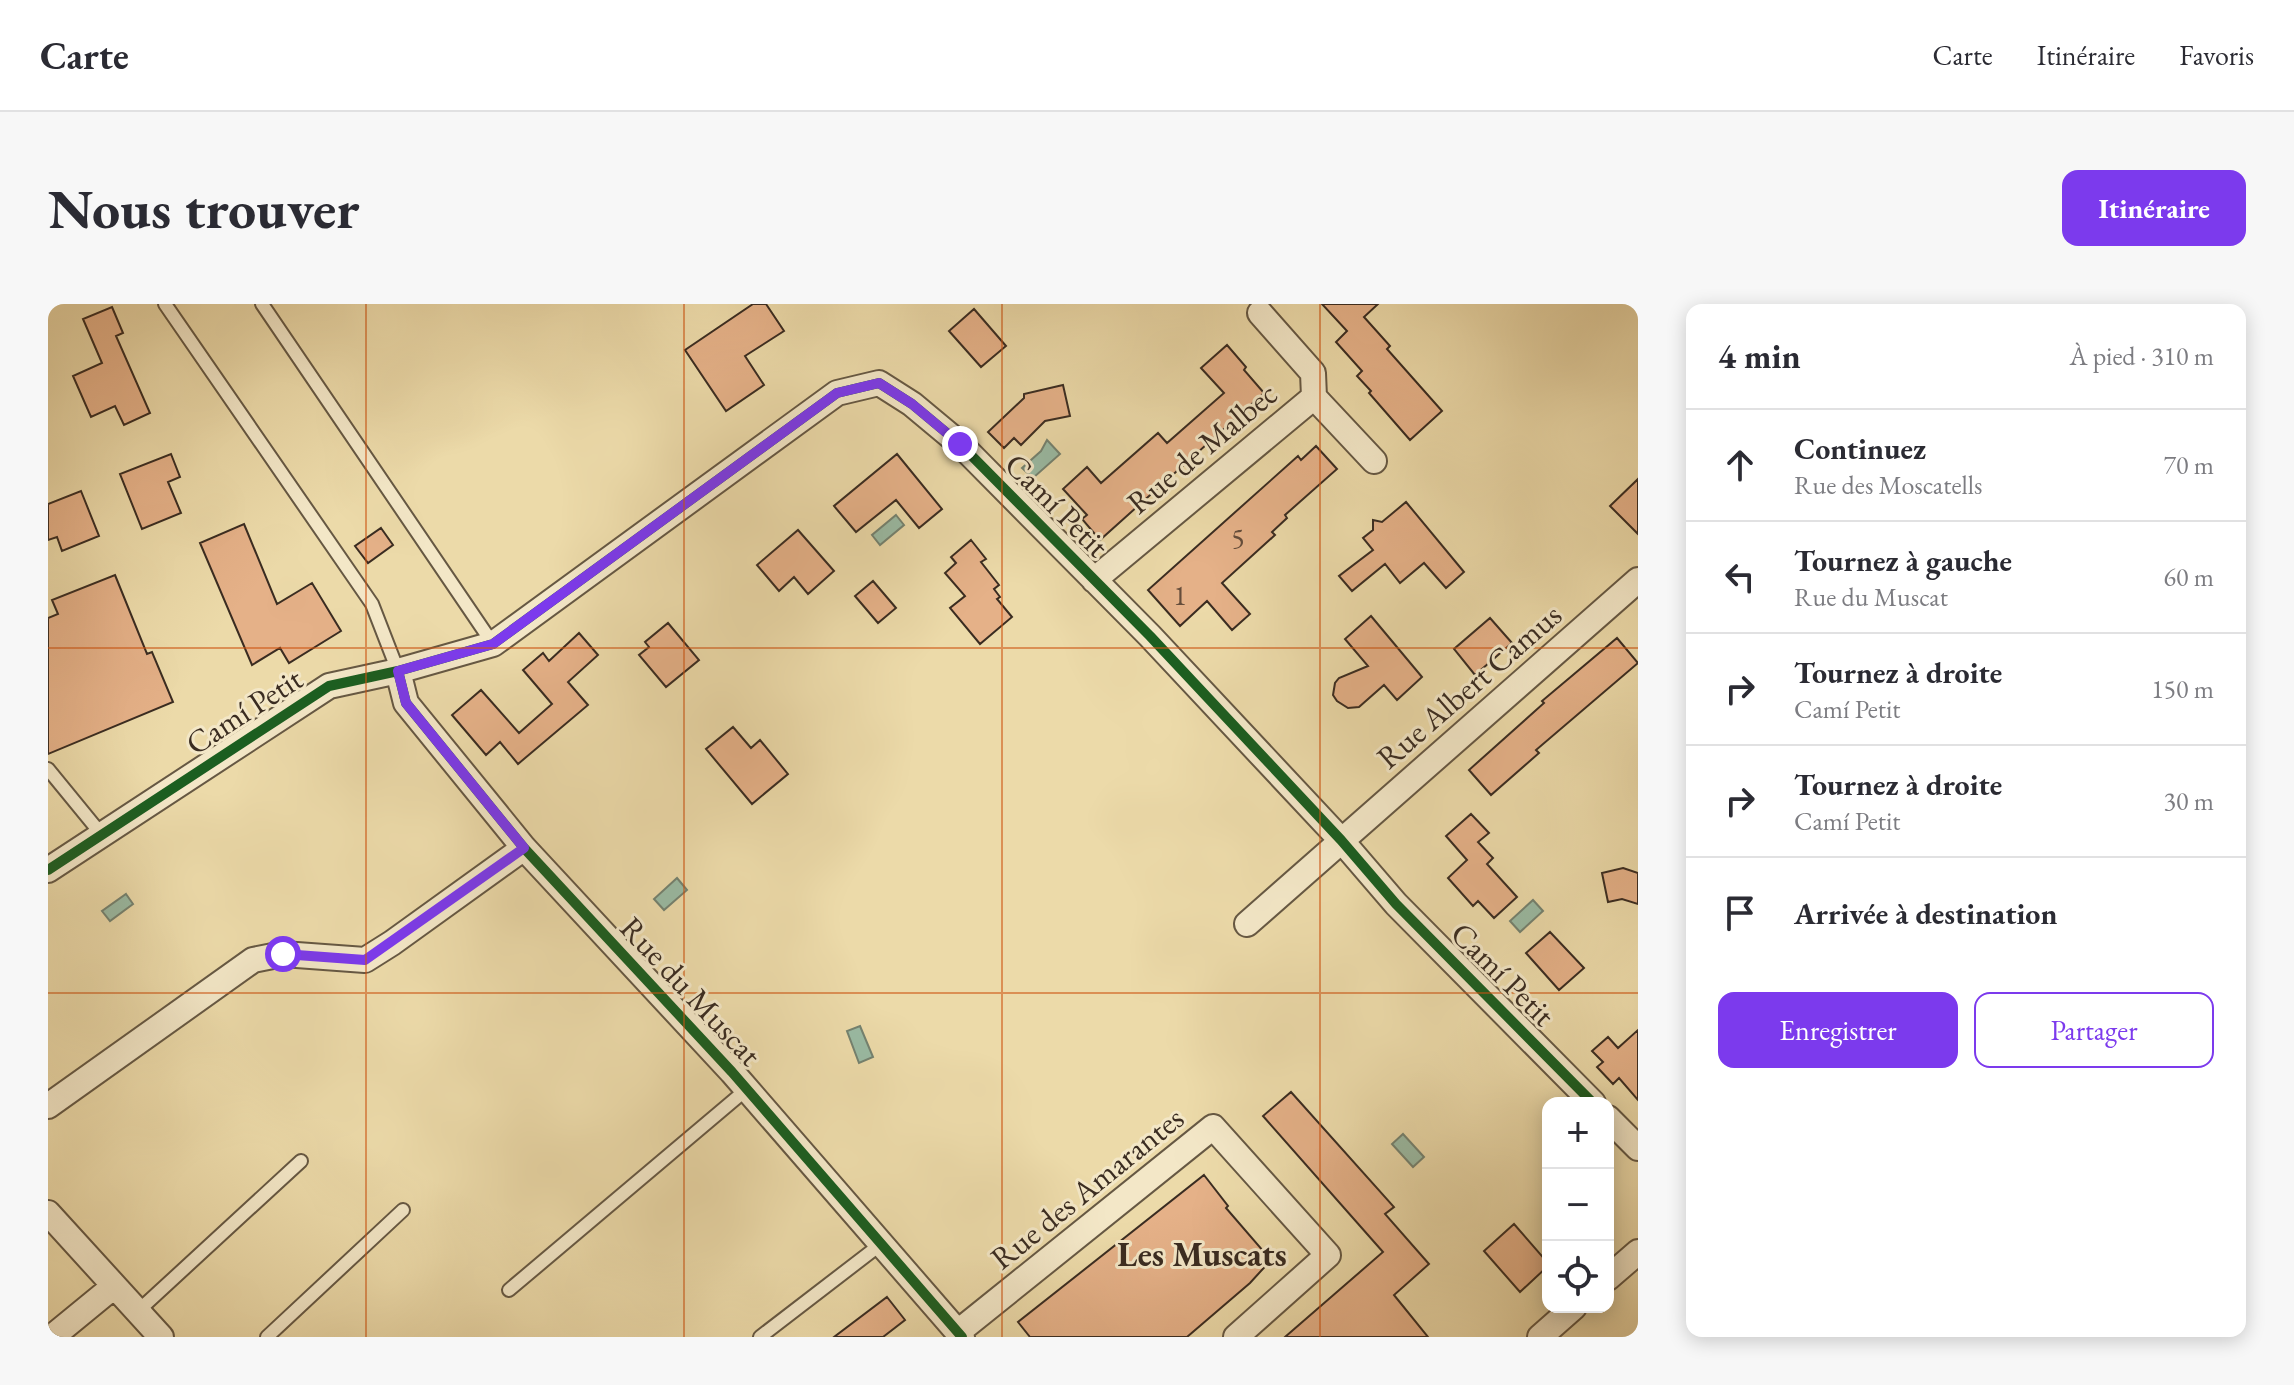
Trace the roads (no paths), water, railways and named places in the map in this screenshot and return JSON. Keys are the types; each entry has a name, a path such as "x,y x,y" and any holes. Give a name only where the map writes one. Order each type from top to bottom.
{"street":[{"name":"Rue de Malbec","path":"1260,313 1313,373 1314,397 1374,461"},
{"name":"Camí Petit","path":"48,870 329,686 398,671 493,644 837,393 879,383 912,404 960,444 1341,840 1396,904 1587,1097"},
{"name":"Rue de Malbec","path":"1094,580 1314,397"},
{"name":"Rue Albert Camus","path":"1247,924 1638,580"},
{"name":"Rue du Muscat","path":"398,671 406,703 524,848 747,1089 960,1335"},
{"path":"48,1106 253,960 283,954 365,960 524,848"},
{"path":"1614,1124 1638,1148"},
{"name":"Rue des Amarantes","path":"960,1335 1213,1127 1328,1255 1236,1337"},
{"path":"48,1213 161,1337"},
{"path":"1614,1273 1638,1252"},
{"path":"52,1337 113,1287"},
{"path":"1540,1337 1567,1313"}],"lane":[{"path":"165,304 372,604 398,671"},
{"path":"262,304 493,644"},
{"path":"48,769 102,835"},
{"path":"509,1290 747,1089"},
{"path":"137,1312 301,1161"},
{"path":"267,1337 403,1210"},
{"path":"760,1337 881,1244"}],"district":[{"name":"Les Muscats","path":"1202,1254"}]}
